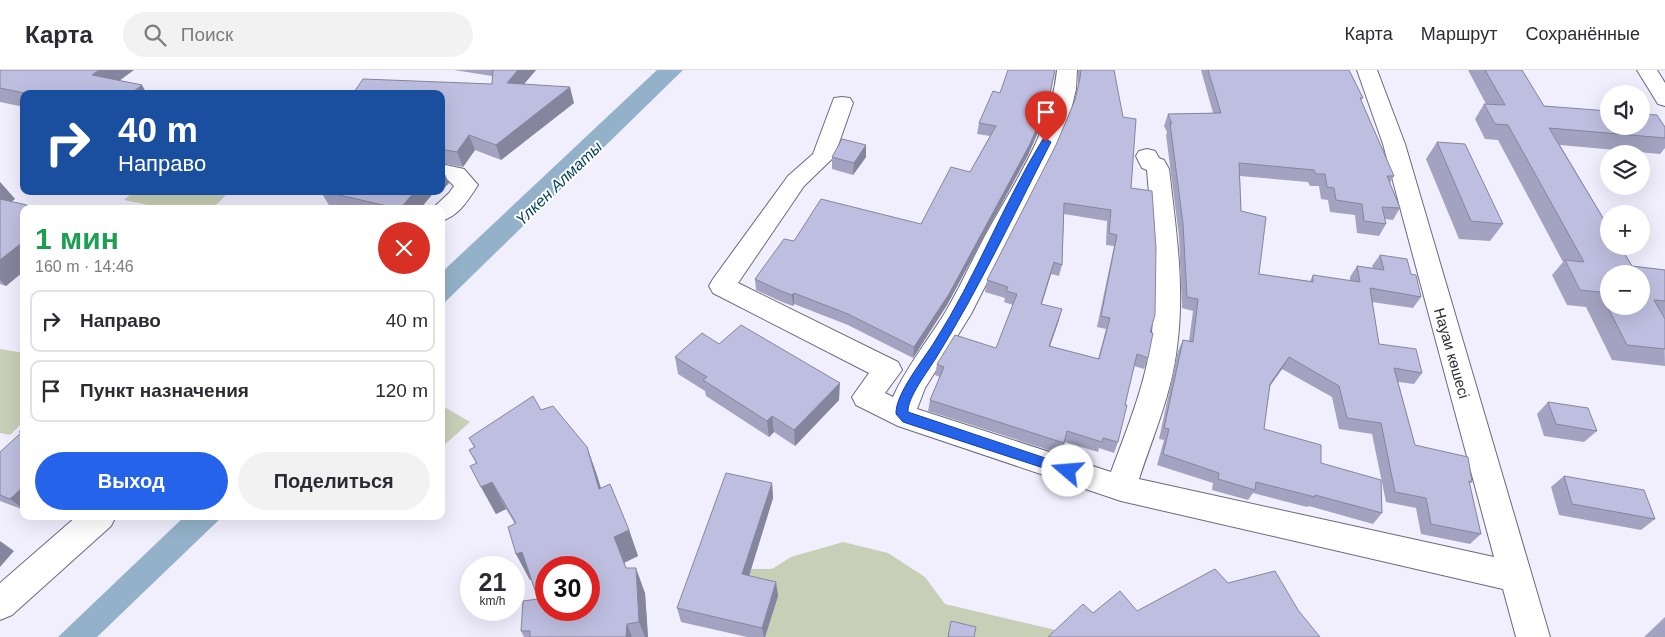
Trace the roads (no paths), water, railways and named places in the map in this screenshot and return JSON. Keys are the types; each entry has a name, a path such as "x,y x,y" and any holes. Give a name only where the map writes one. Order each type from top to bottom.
{"street":[{"path":"902,414 901,407 910,390 953,322 1038,159 1062,106 1068,82 1068,70"},
{"name":"Науаи көшесі","path":"1367,70 1394,144 1534,637"},
{"path":"1647,70 1665,100"},
{"path":"842,103 823,157 796,181 722,286 888,370 866,397 908,418 1121,488 1516,577"},
{"path":"1121,488 1160,372 1166,320 1164,240 1158,169 1156,165 1150,163 1147,156"},
{"path":"445,172 456,174 466,184 457,199 445,210"},
{"path":"0,604 95,520"}],"water":[{"name":"Үлкен Алматы","path":"657,70 683,70 445,302 445,269"},
{"path":"181,520 219,520 97,637 58,637"}]}
